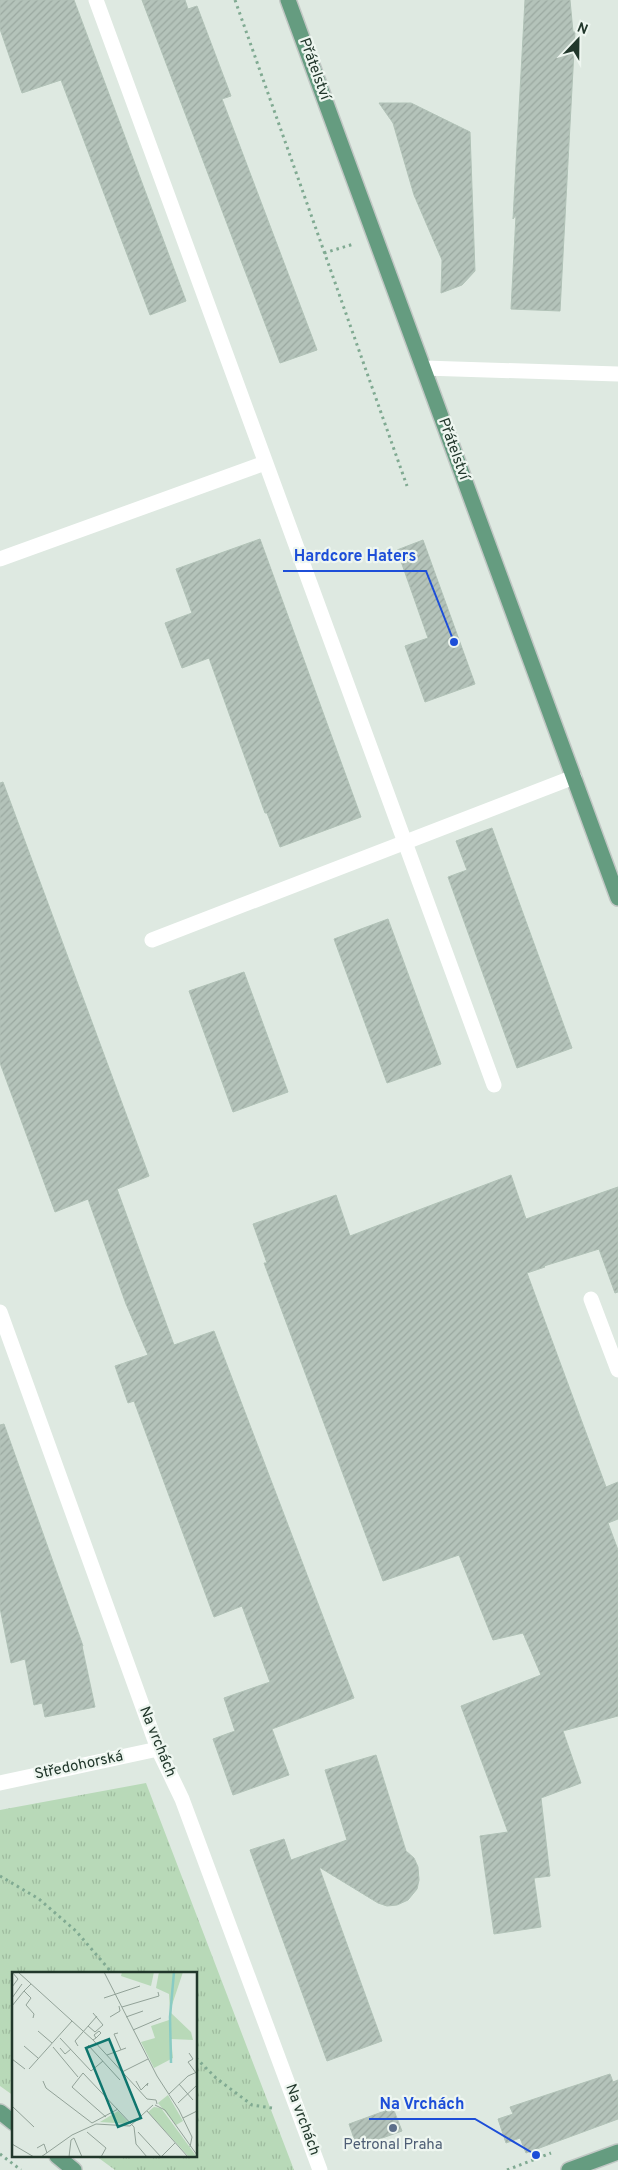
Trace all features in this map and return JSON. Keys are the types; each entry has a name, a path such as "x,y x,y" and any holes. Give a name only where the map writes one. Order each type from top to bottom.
{"main road":[{"name":"Přátelství","path":"288,0 618,898"},
{"path":"0,2112 12,2121"},
{"path":"569,2170 618,2152"},
{"path":"59,2158 74,2170"}],"street":[{"path":"96,0 494,1085"},
{"path":"424,368 618,374"},
{"path":"0,558 265,463"},
{"path":"152,940 574,777"},
{"path":"591,1299 617,1365"},
{"name":"Na vrchách","path":"0,1312 158,1749 182,1799 320,2170"},
{"name":"Středohorská","path":"0,1783 158,1749"}],"path":[{"path":"235,0 407,486"},
{"path":"324,253 376,238"},
{"path":"0,1876 39,1899 76,1931 111,1972"},
{"path":"0,2154 21,2170"},
{"path":"507,2170 530,2161"}],"green space":[{"path":"146,1783 294,2170 115,2170 99,2158 198,2158 198,1972 12,1972 12,2095 0,2086 0,1810"}],"building":[{"path":"0,0 74,0 186,301 150,315 61,80 22,93 0,29"},
{"path":"142,0 185,0 188,9 197,6 231,96 222,99 317,350 280,363"},
{"path":"525,0 570,0 573,32 575,32 560,311 511,309 516,215 513,219"},
{"path":"379,103 411,103 470,132 475,271 462,285 441,293 442,260 414,195 393,123"},
{"path":"260,539 361,817 280,847 267,813 265,813 209,658 182,668 165,623 192,613 176,569"},
{"path":"423,540 475,684 425,702 405,646 428,638 397,550"},
{"path":"3,782 149,1176 117,1189 174,1345 214,1331 354,1698 272,1729 289,1775 233,1795 213,1739 235,1731 224,1698 270,1682 242,1606 214,1617 134,1401 128,1403 115,1366 148,1355 126,1304 88,1199 55,1212 0,1063 0,783"},
{"path":"492,828 572,1048 517,1068 448,877 467,870 456,841"},
{"path":"388,919 441,1064 387,1083 334,939"},
{"path":"244,972 288,1092 233,1112 189,991"},
{"path":"511,1175 526,1219 618,1187 618,1292 615,1293 599,1249 527,1273 606,1487 618,1482 618,1519 608,1523 618,1550 618,1716 563,1731 581,1783 541,1798 550,1876 534,1878 541,1927 494,1934 480,1836 508,1832 461,1706 541,1675 523,1633 493,1640 459,1555 383,1581 264,1263 267,1263 253,1224 336,1195 350,1236"},
{"path":"4,1424 83,1646 95,1707 45,1717 42,1703 34,1705 25,1659 11,1663 0,1608 0,1425"},
{"path":"376,1755 406,1851 414,1858 418,1867 419,1880 417,1889 408,1900 397,1905 387,1906 378,1903 319,1867 382,2041 327,2061 250,1850 284,1839 291,1860 347,1840 325,1770"},
{"path":"610,2074 613,2082 618,2080 618,2119 526,2153 520,2138 506,2143 498,2119 513,2114 510,2107"},
{"path":"393,2108 402,2131 357,2147 349,2124"}],"place":[{"name":"Hardcore Haters","path":"454,642"},
{"name":"Petronal Praha","path":"393,2128"},
{"name":"Na Vrchách","path":"536,2155"}]}
